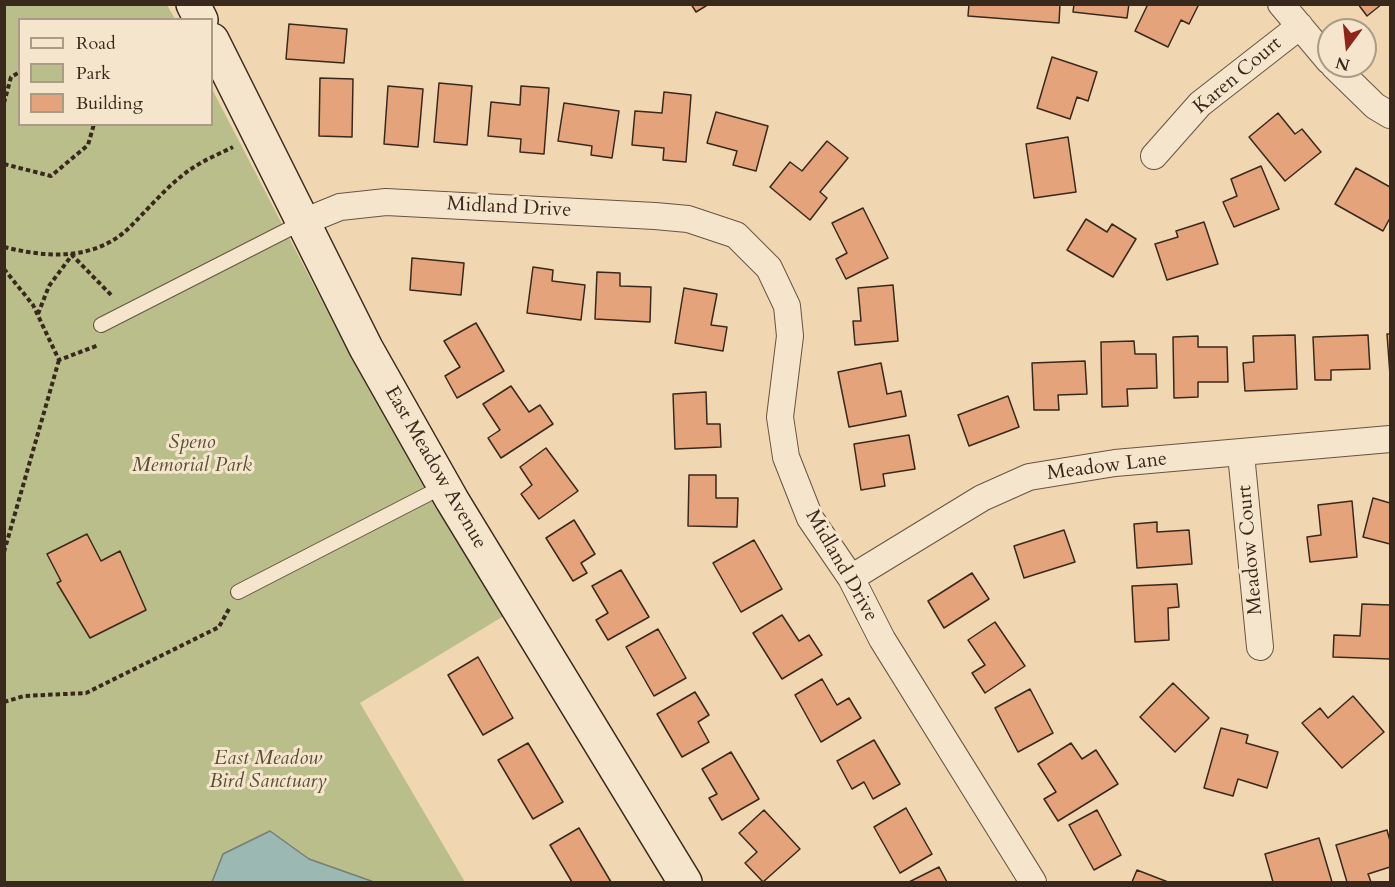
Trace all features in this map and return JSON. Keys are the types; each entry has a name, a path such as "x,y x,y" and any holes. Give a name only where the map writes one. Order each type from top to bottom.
{"street":[{"path":"193,4 200,18"},
{"path":"1281,4 1317,47"},
{"name":"Karen Court","path":"1154,156 1200,104 1300,26"},
{"name":"East Meadow Avenue","path":"213,42 366,348 444,486 685,882"},
{"path":"1346,78 1375,106 1390,115"},
{"name":"Midland Drive","path":"303,222 340,207 386,202 688,219 736,235 769,268 787,306 790,336 780,417 786,458 810,518 851,578 882,639 1033,882"},
{"name":"Meadow Lane","path":"851,578 982,498 1029,477 1115,463 1241,454 1390,439"},
{"name":"Meadow Court","path":"1241,454 1260,647"}],"lane":[{"path":"100,325 303,222"},
{"path":"238,592 444,486"}],"path":[{"path":"4,103 11,77 18,73"},
{"path":"4,164 51,176 88,145 93,126"},
{"path":"4,247 37,256 72,255 104,245 129,229 190,169 260,133"},
{"path":"72,255 126,312"},
{"path":"38,315 49,286 72,255"},
{"path":"4,269 38,315 59,360 4,552"},
{"path":"59,360 109,341"},
{"path":"4,702 24,696 86,693 219,627 238,592"}],"green space":[{"name":"Speno Memorial Park","path":"5,5 167,5 174,18 18,18 18,126 213,126 213,91 350,355 507,614 360,703 465,882 5,882"}],"water":[{"path":"270,831 309,859 374,882 212,882 223,854"}],"building":[{"path":"691,4 709,4 696,12"},
{"path":"969,4 1060,4 1059,23 968,16"},
{"path":"1074,4 1129,4 1127,18 1073,12"},
{"path":"1148,4 1199,4 1189,24 1181,20 1168,47 1135,31"},
{"path":"1358,4 1382,4 1367,16"},
{"path":"289,24 347,29 344,63 286,59"},
{"path":"1052,57 1097,72 1088,101 1077,97 1070,119 1037,108"},
{"path":"320,78 353,79 352,137 319,136"},
{"path":"439,83 472,86 467,145 434,142"},
{"path":"388,86 423,89 418,147 384,144"},
{"path":"521,86 549,88 544,154 520,152 521,139 488,136 491,102 520,105"},
{"path":"664,92 691,95 686,162 663,160 664,148 632,145 635,111 662,113"},
{"path":"564,103 619,111 612,158 591,155 592,146 558,141"},
{"path":"716,112 768,126 756,171 733,165 737,151 707,143"},
{"path":"1278,113 1295,134 1302,129 1321,152 1285,181 1249,137"},
{"path":"1068,137 1076,192 1034,198 1026,144"},
{"path":"827,141 848,158 820,192 827,198 810,220 770,187 790,162 802,171"},
{"path":"1261,166 1279,209 1234,227 1223,202 1237,196 1231,179"},
{"path":"1356,168 1390,187 1390,218 1383,231 1335,204"},
{"path":"863,208 888,258 846,279 836,259 847,253 832,223"},
{"path":"1086,219 1107,232 1112,224 1136,239 1113,277 1067,250"},
{"path":"1204,222 1218,264 1167,280 1155,244 1178,237 1176,231"},
{"path":"412,258 464,263 461,295 410,290"},
{"path":"533,267 553,270 552,281 585,285 581,320 527,313"},
{"path":"597,272 620,273 620,286 651,287 650,322 595,319"},
{"path":"893,285 898,341 855,345 853,321 861,321 858,288"},
{"path":"684,288 717,294 711,325 727,327 723,351 675,343"},
{"path":"476,323 504,371 457,398 445,376 460,367 444,341"},
{"path":"1387,334 1390,334 1390,375"},
{"path":"1295,335 1297,389 1245,391 1243,363 1254,362 1253,336"},
{"path":"1368,335 1370,369 1331,370 1331,380 1315,380 1313,337"},
{"path":"1198,336 1198,347 1227,347 1228,382 1198,382 1198,397 1174,398 1173,337"},
{"path":"1134,341 1135,354 1156,354 1157,388 1127,389 1128,406 1102,407 1101,342"},
{"path":"1085,361 1087,394 1058,395 1059,410 1034,410 1032,363"},
{"path":"881,363 887,394 901,391 906,416 849,427 838,372"},
{"path":"511,386 529,412 540,405 553,424 501,458 488,438 500,430 483,404"},
{"path":"706,392 707,424 720,424 721,447 675,449 673,394"},
{"path":"1008,396 1019,427 969,446 958,415"},
{"path":"909,435 915,469 883,474 885,486 861,490 854,444"},
{"path":"546,448 578,491 539,519 521,494 532,485 520,467"},
{"path":"689,475 716,475 716,498 738,498 737,527 688,526"},
{"path":"1373,498 1390,503 1390,544 1363,537"},
{"path":"1352,501 1357,557 1310,562 1307,537 1321,535 1318,505"},
{"path":"574,520 595,554 581,563 587,573 573,581 546,538"},
{"path":"1157,522 1157,532 1189,530 1192,564 1137,568 1134,524"},
{"path":"1064,530 1075,562 1024,578 1014,546"},
{"path":"87,534 101,561 120,551 146,610 90,638 57,583 61,581 47,554"},
{"path":"754,540 782,589 741,612 713,563"},
{"path":"621,570 649,617 608,640 596,620 608,613 592,586"},
{"path":"972,573 989,599 944,628 928,601"},
{"path":"1177,584 1179,607 1168,608 1169,640 1135,642 1132,586"},
{"path":"1362,604 1390,605 1390,659 1333,657 1334,635 1360,636"},
{"path":"782,615 799,641 809,635 822,655 782,679 753,633"},
{"path":"995,622 1025,666 985,693 972,673 985,665 968,640"},
{"path":"658,629 686,678 654,696 626,647"},
{"path":"478,657 513,718 483,735 448,675"},
{"path":"822,679 837,705 849,698 861,718 821,742 795,695"},
{"path":"1173,683 1209,718 1175,752 1140,717"},
{"path":"1030,689 1053,733 1018,752 995,708"},
{"path":"695,692 709,715 698,722 709,742 682,757 657,714"},
{"path":"1353,696 1384,732 1342,768 1302,723 1320,708 1328,718"},
{"path":"1221,728 1248,735 1246,743 1278,752 1267,788 1238,779 1233,796 1204,788"},
{"path":"874,740 900,784 873,799 864,782 852,789 837,761"},
{"path":"528,743 563,802 533,819 498,760"},
{"path":"1071,743 1082,759 1096,750 1118,784 1058,821 1044,799 1056,792 1038,764"},
{"path":"731,752 759,799 722,820 709,798 717,794 702,769"},
{"path":"906,808 932,854 900,873 874,827"},
{"path":"764,810 800,849 763,882 745,863 757,852 739,833"},
{"path":"1097,810 1121,855 1094,870 1069,825"},
{"path":"579,828 611,882 572,882 550,845"},
{"path":"1387,830 1390,841 1390,867 1368,874 1371,882 1347,882 1336,845"},
{"path":"1319,838 1332,882 1273,882 1265,854"},
{"path":"939,867 947,882 909,882"},
{"path":"1137,870 1168,882 1132,882"}],"park label":[{"name":"East Meadow Bird Sanctuary","path":"268,770"}]}
